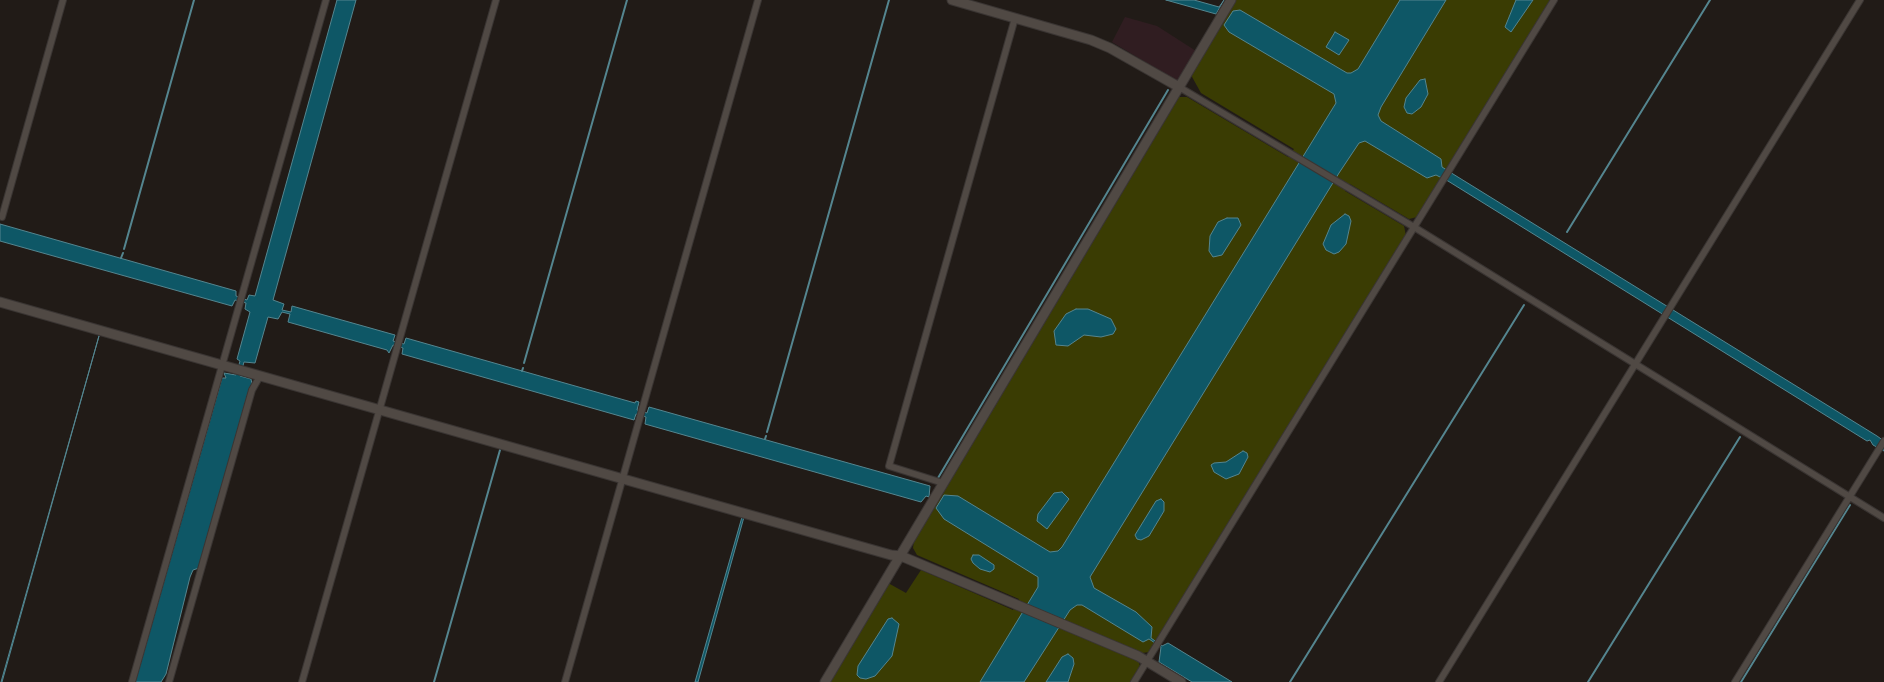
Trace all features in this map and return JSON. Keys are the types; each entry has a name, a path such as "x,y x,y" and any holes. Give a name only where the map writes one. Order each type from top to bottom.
{"street":[{"path":"2,217 63,0"},
{"path":"132,682 326,0"},
{"path":"302,682 496,0"},
{"path":"565,682 758,0"},
{"path":"952,0 1091,40 1110,48 1414,227 1884,518"},
{"path":"825,682 1231,0"},
{"path":"1134,682 1554,0"},
{"path":"1439,682 1860,0"},
{"path":"943,483 889,466 1015,18"},
{"path":"0,302 900,556 1147,661 1181,682"},
{"path":"169,682 252,390 260,376"},
{"path":"1735,682 1884,441"}],"shaded area":[{"path":"1235,0 1552,0 1417,217 1409,219 1350,184 1345,191 1404,226 1406,236 1149,652 1142,653 1072,623 1138,660 1140,666 1130,682 829,682 888,583 906,593 921,570 1013,610 1019,599 917,555 913,548 914,541 1179,97 1187,97 1288,157 1294,149 1201,93 1191,75"},
{"path":"1125,17 1157,26 1196,51 1177,81 1112,42"}],"water":[{"path":"337,0 356,0 273,300 284,304 282,310 291,312 292,306 395,335 393,341 404,344 406,338 635,403 636,401 639,402 637,410 647,413 649,407 930,486 929,497 926,496 921,502 645,424 646,417 636,414 634,420 402,354 403,348 393,345 389,353 387,350 288,322 290,314 282,312 278,319 268,317 255,363 244,362 240,376 251,379 252,384 199,568 193,570 190,577 166,674 161,682 135,682 222,378 226,378 224,373 236,375 240,361 237,359 250,312 245,309 246,303 235,300 232,306 0,241 0,224 236,291 236,296 247,300 249,295 255,296"},
{"path":"1166,0 1194,0 1219,7 1224,0 1216,14"},
{"path":"1400,0 1446,0 1381,107 1378,115 1381,121 1441,159 1442,167 1453,174 1877,436 1884,441 1884,451 1873,445 1870,440 1867,441 1448,181 1436,175 1427,178 1365,141 1359,143 1339,173 1090,577 1094,588 1136,612 1152,627 1151,638 1162,646 1168,643 1232,682 1192,682 1159,662 1161,647 1149,639 1143,642 1082,605 1077,605 1070,610 1024,682 980,682 1038,587 1038,577 944,519 936,508 944,495 958,496 1050,552 1058,551 1062,547 1336,103 1334,94 1229,32 1224,25 1233,11 1240,10 1347,73 1351,73 1358,69"},
{"path":"1516,0 1533,0 1511,32 1505,27"},
{"path":"1335,32 1349,40 1339,55 1326,47"},
{"path":"1425,79 1428,94 1421,107 1412,114 1407,113 1404,107 1406,98 1420,80"},
{"path":"1345,214 1349,216 1351,221 1346,244 1339,252 1334,254 1326,250 1323,244 1331,225"},
{"path":"1227,218 1238,218 1241,225 1222,255 1213,257 1209,251 1210,236 1218,222"},
{"path":"1076,309 1088,309 1111,319 1116,329 1113,334 1101,337 1084,335 1068,346 1056,345 1054,331 1066,314"},
{"path":"99,336 2,682 1,682"},
{"path":"1243,451 1247,453 1248,457 1239,474 1226,479 1214,472 1211,465 1226,462"},
{"path":"1062,492 1069,499 1047,529 1037,521 1038,514 1054,493"},
{"path":"1161,499 1164,502 1164,511 1149,536 1141,540 1137,539 1135,535 1156,501"},
{"path":"742,517 744,517 698,682 695,682"},
{"path":"973,555 979,555 994,565 994,569 990,572 980,569 971,559"},
{"path":"892,618 899,624 892,656 875,676 866,679 860,678 857,675 858,666 888,619"},
{"path":"1068,654 1073,658 1074,664 1068,682 1046,682 1062,657"}],"waterway":[{"path":"124,249 194,0"},
{"path":"524,363 627,0"},
{"path":"767,432 889,0"},
{"path":"1567,232 1710,0"},
{"path":"938,478 1168,90"},
{"path":"121,258 123,253"},
{"path":"1290,682 1524,305"},
{"path":"1588,682 1740,437"},
{"path":"434,682 500,450"},
{"path":"1741,682 1850,505"}]}
